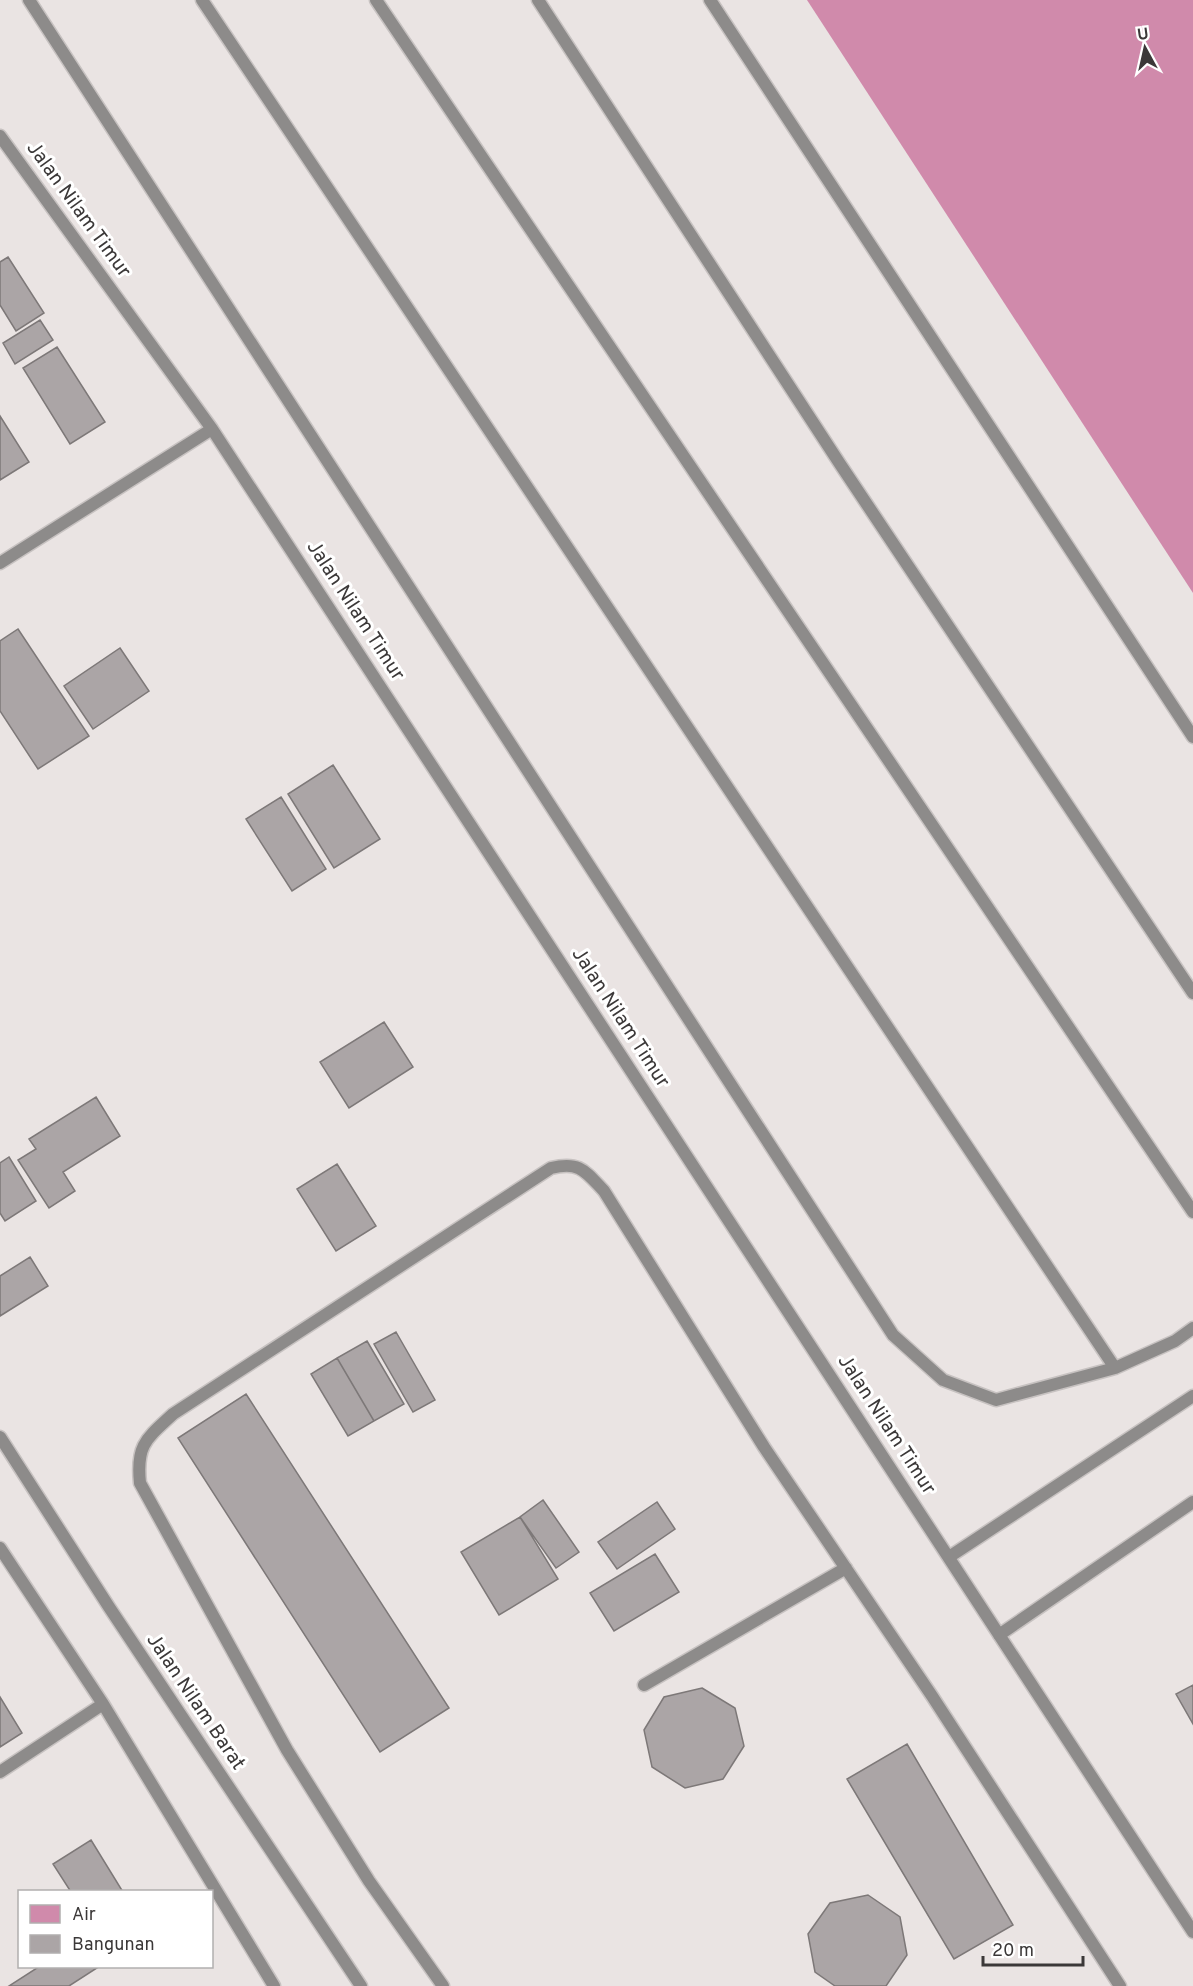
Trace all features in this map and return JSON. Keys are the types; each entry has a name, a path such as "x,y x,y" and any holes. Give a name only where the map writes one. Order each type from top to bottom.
{"lane":[{"path":"29,0 893,1335 943,1380 996,1400 1115,1368 1174,1341 1193,1328"},
{"path":"202,0 1115,1368"},
{"path":"376,0 1193,1212"},
{"path":"538,0 840,464 1193,993"},
{"path":"710,0 1193,737"},
{"name":"Jalan Nilam Timur","path":"0,136 212,429 1193,1932"},
{"path":"0,563 212,429"},
{"path":"443,1986 369,1881 287,1750 140,1483 138,1461 148,1437 173,1414 551,1168 568,1164 585,1171 604,1191 764,1447 932,1696 1120,1986"},
{"path":"949,1557 1193,1396"},
{"name":"Jalan Nilam Barat","path":"0,1437 116,1617 361,1986"},
{"path":"999,1635 1193,1502"},
{"path":"0,1548 103,1704 274,1986"},
{"path":"644,1685 846,1568"},
{"path":"0,1772 103,1704"}],"water":[{"path":"807,0 1193,0 1193,593"}],"building":[{"path":"8,257 44,313 16,331 0,305 0,262"},
{"path":"40,320 53,340 15,364 3,343"},
{"path":"57,347 105,422 70,444 23,368"},
{"path":"0,416 29,462 0,480"},
{"path":"18,629 89,736 38,769 0,711 0,641"},
{"path":"120,648 149,691 93,729 64,686"},
{"path":"333,765 380,839 334,868 288,794"},
{"path":"281,797 326,869 292,891 246,819"},
{"path":"384,1022 413,1067 349,1108 320,1062"},
{"path":"96,1097 120,1136 63,1172 75,1191 49,1208 18,1160 36,1149 29,1139"},
{"path":"9,1157 36,1201 5,1221 0,1213 0,1163"},
{"path":"337,1164 376,1226 336,1251 297,1189"},
{"path":"30,1257 48,1286 0,1316 0,1276"},
{"path":"396,1332 435,1400 413,1412 374,1344"},
{"path":"367,1341 404,1404 374,1421 337,1358"},
{"path":"337,1358 374,1421 348,1436 311,1374"},
{"path":"246,1394 449,1708 380,1752 178,1438"},
{"path":"543,1500 579,1552 556,1568 520,1517"},
{"path":"657,1502 675,1529 617,1569 598,1542"},
{"path":"520,1517 558,1579 499,1615 461,1552"},
{"path":"655,1554 679,1592 614,1631 590,1593"},
{"path":"1193,1685 1193,1724 1176,1694"},
{"path":"702,1688 735,1708 744,1746 723,1779 685,1788 652,1767 644,1730 664,1697"},
{"path":"0,1697 22,1733 0,1747"},
{"path":"907,1744 1013,1925 954,1959 847,1779"},
{"path":"91,1840 122,1890 70,1890 53,1864"},
{"path":"868,1895 900,1917 907,1955 886,1986 835,1986 815,1972 808,1934 830,1903"},
{"path":"37,1968 97,1968 69,1986 9,1986"}]}
